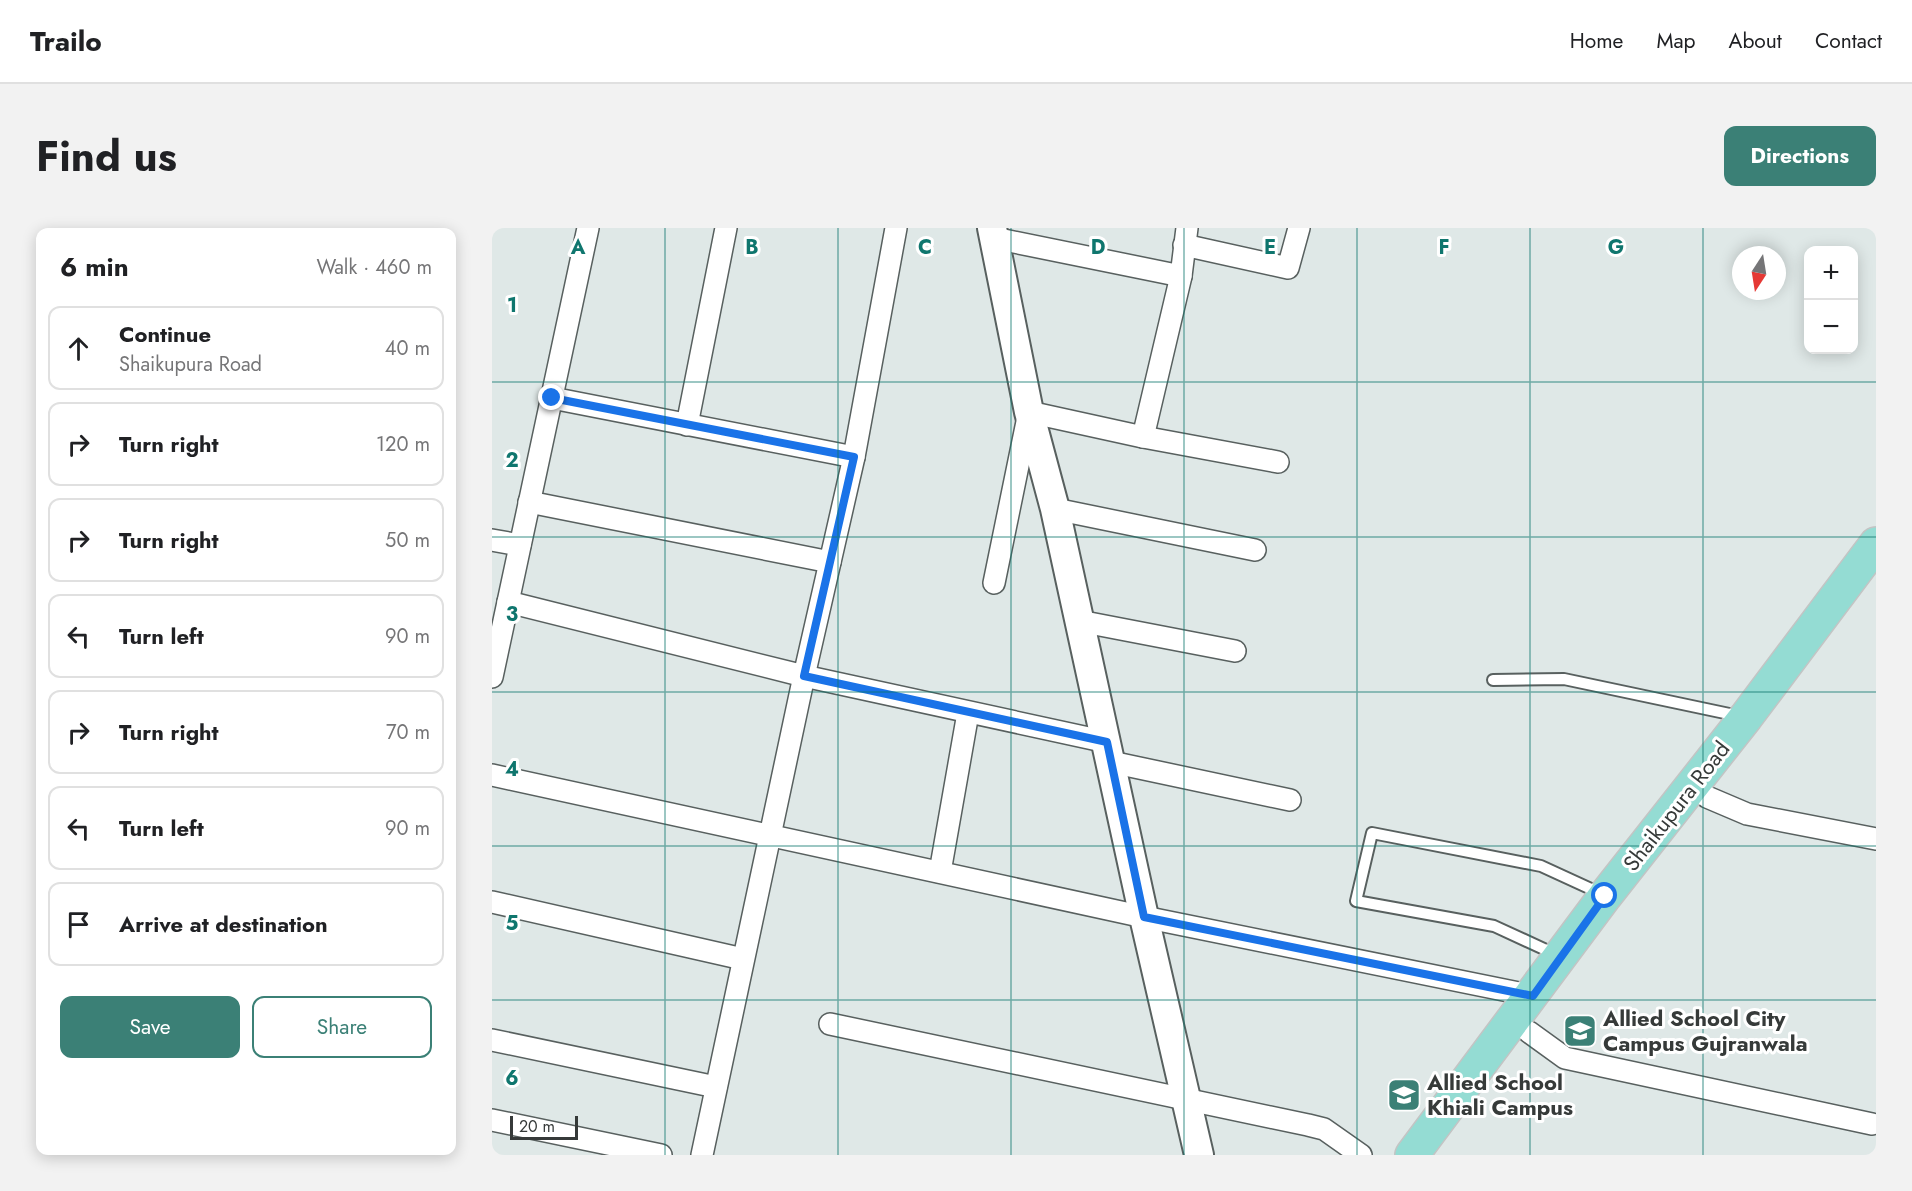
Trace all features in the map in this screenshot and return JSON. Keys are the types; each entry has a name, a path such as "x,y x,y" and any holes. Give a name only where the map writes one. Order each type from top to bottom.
{"main road":[{"path":"993,233 1029,412 1055,509 1144,917 1199,1155"},
{"name":"Shaikupura Road","path":"1412,1155 1533,996 1605,896 1746,717 1876,544"},
{"name":"Shaikupura Road","path":"1435,1155 1529,1032 1620,907 1876,575"}],"street":[{"path":"492,677 588,228"},
{"path":"687,425 726,228"},
{"path":"702,1155 804,676 854,457 896,228"},
{"path":"1143,437 1181,276 1185,237 1288,268 1299,228"},
{"path":"993,233 1181,276"},
{"path":"552,398 854,457"},
{"path":"994,583 1029,412 1143,437 1278,462"},
{"path":"529,502 831,562"},
{"path":"1055,509 1255,550"},
{"path":"492,540 520,545"},
{"path":"508,602 804,676 968,712 1290,800"},
{"path":"1079,621 1235,651"},
{"path":"940,872 968,712"},
{"path":"492,775 1144,917 1533,996"},
{"path":"1707,797 1747,814 1876,839"},
{"path":"492,902 743,959"},
{"path":"830,1024 1324,1129 1361,1155"},
{"path":"1529,1032 1565,1058 1875,1119"},
{"path":"492,1040 716,1087"},
{"path":"492,1120 661,1155"}],"lane":[{"path":"1492,680 1564,679 1746,717"},
{"path":"1560,957 1494,926 1356,900 1372,833 1541,866 1605,896"}],"place":[{"name":"Allied School City Campus Gujranwala","path":"1580,1031"},
{"name":"Allied School Khiali Campus","path":"1404,1095"}],"route":[{"path":"552,398 854,457 804,676 1107,742 1144,917 1533,996 1605,896"}]}
